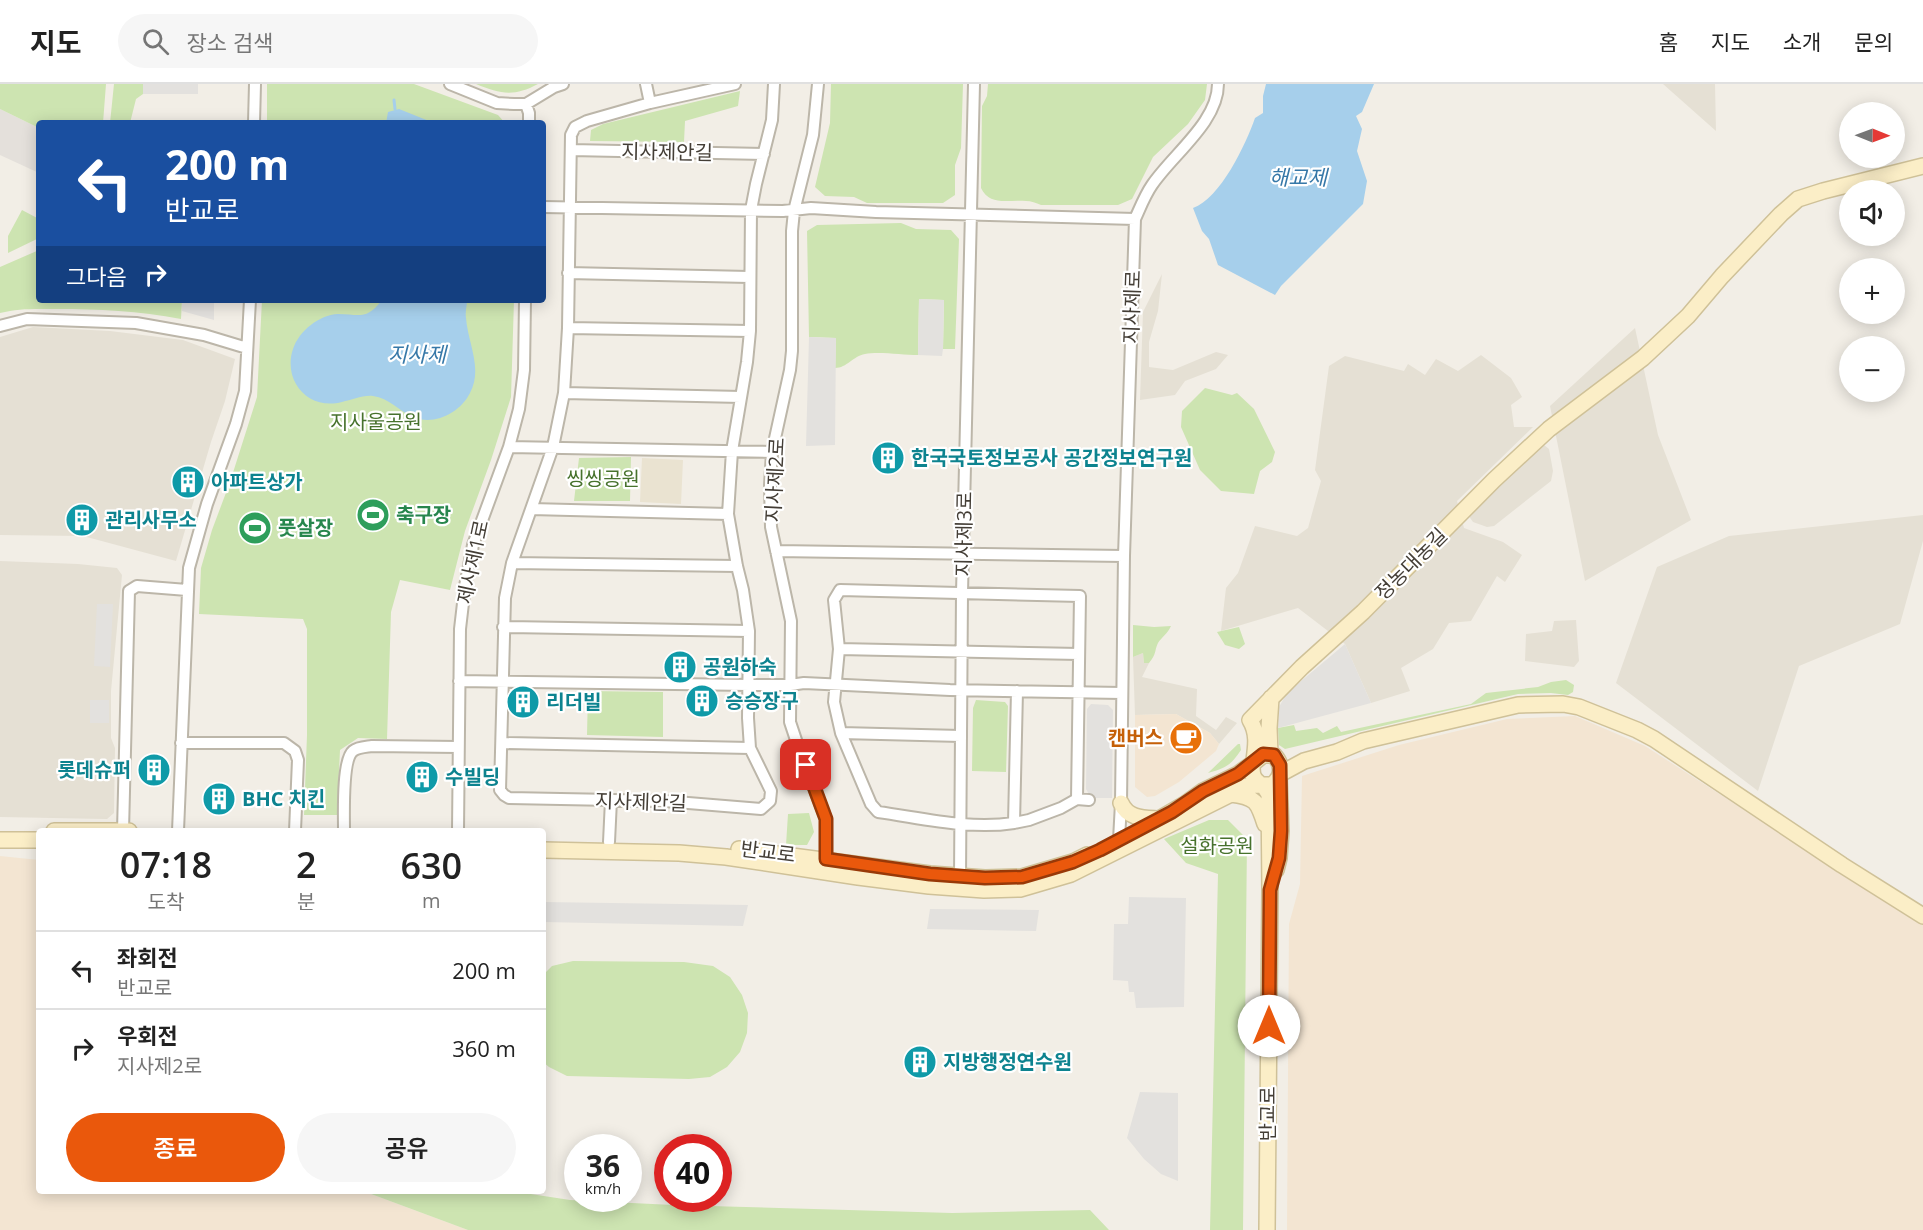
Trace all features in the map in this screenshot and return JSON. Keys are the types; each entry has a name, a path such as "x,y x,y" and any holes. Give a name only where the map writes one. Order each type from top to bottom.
{"street":[{"path":"254,120 255,84"},
{"path":"450,84 497,103 526,104 563,84"},
{"path":"646,84 650,103"},
{"name":"지사제안길","path":"735,84 650,103 587,121 574,127 571,135 568,328 564,393 553,447 512,563 505,598 500,790 509,798 664,801 761,809 771,801 771,791 750,748 749,631 728,514 732,451 747,368 750,331 749,277 752,210 772,120 774,84"},
{"name":"지사제2로","path":"818,84 813,135 794,211 792,351 772,452 771,527 791,621 790,722 826,819 826,865"},
{"name":"지사제3로","path":"960,877 962,593 974,84"},
{"name":"지사제로","path":"1119,840 1124,556 1135,219 1151,187 1170,161 1206,121 1218,93 1218,84"},
{"path":"526,104 529,120"},
{"name":"지사제안길","path":"571,150 764,154"},
{"name":"정농대농길","path":"1253,717 1302,667 1363,612 1494,480 1549,429 1643,358 1688,316 1781,214 1798,200 1823,191 1923,166"},
{"path":"546,207 794,211 811,208 861,212 1135,219"},
{"path":"568,273 749,277"},
{"path":"178,828 188,590 192,556 245,391 250,303"},
{"name":"제사제1로","path":"458,828 460,629 465,586 473,545 509,447 523,387 525,303"},
{"path":"0,326 27,319 136,323 204,335 247,348"},
{"path":"568,328 750,331"},
{"path":"564,393 741,397"},
{"path":"509,447 772,452"},
{"path":"531,509 728,514"},
{"path":"776,551 1124,556"},
{"path":"512,563 737,566"},
{"path":"123,828 129,591 136,586 188,590"},
{"path":"1077,799 1080,596 840,590 834,600 838,649 834,702 841,733 871,804 878,812 960,824 987,825 1029,820 1061,808 1077,799 1089,800"},
{"path":"503,627 749,631"},
{"path":"838,649 1078,654"},
{"path":"459,681 749,685 804,683 962,690 1122,693"},
{"path":"1014,823 1017,691"},
{"path":"1271,698 1269,728 1273,756 1280,765 1280,776"},
{"path":"1253,717 1256,735 1252,775 1261,784 1272,784 1298,764 1363,741 1518,705 1578,706 1654,739 1842,865 1923,916"},
{"path":"1253,717 1269,728"},
{"path":"841,733 961,736"},
{"path":"1253,762 1263,754 1285,758 1358,740 1363,741"},
{"path":"181,743 284,742 295,751 298,759 295,828"},
{"path":"502,743 750,748"},
{"path":"344,828 346,763 353,751 360,747 372,746 458,747"},
{"name":"반교로","path":"546,850 679,853 960,877 1022,877 1073,862 1119,840 1185,804 1203,791 1238,774 1253,762"},
{"name":"반교로","path":"1270,890 1279,858 1280,776"},
{"name":"반교로","path":"546,840 716,846 826,865 858,877 958,888 1020,889 1071,874 1231,794 1238,788 1261,784 1269,794 1267,1230"},
{"path":"1231,794 1254,800 1259,805 1268,832"},
{"path":"609,842 611,800"},
{"path":"1121,803 1130,815 1158,819"},
{"path":"0,831 36,831"},
{"path":"0,840 36,840"}],"shaded area":[{"path":"143,84 198,84 198,94 143,94"},
{"path":"1663,84 1715,84 1716,131"},
{"path":"0,109 36,127 36,172 0,155"},
{"path":"1162,274 1158,311 1149,342 1149,367 1173,370 1216,352 1228,355 1216,369 1185,381 1175,395 1140,400 1143,312"},
{"path":"919,299 944,300 942,356 918,355"},
{"path":"182,303 214,303 214,320 182,311"},
{"path":"33,327 110,331 183,340 235,359 225,401 176,561 83,536 0,535 0,337"},
{"path":"1635,328 1658,435 1691,520 1585,581 1550,406"},
{"path":"809,337 836,338 835,445 806,446"},
{"path":"1481,355 1511,378 1522,397 1511,405 1514,427 1533,427 1457,501 1464,528 1503,542 1522,555 1505,582 1497,576 1471,621 1449,623 1433,649 1401,668 1410,691 1371,703 1345,644 1298,608 1221,631 1226,588 1238,573 1255,526 1297,536 1308,528 1321,481 1315,470 1329,366 1345,356 1404,371 1408,364 1425,375 1436,359 1458,371"},
{"path":"1544,445 1549,449 1553,471 1551,481 1494,526 1487,527 1473,522 1468,515"},
{"path":"642,458 683,460 681,504 640,502"},
{"path":"1923,515 1923,541 1900,624 1799,666 1758,791 1616,683 1657,567 1729,536"},
{"path":"0,561 117,568 122,575 111,691 111,738 115,748 114,813 107,819 0,817"},
{"path":"97,604 113,604 110,667 94,666"},
{"path":"1576,620 1579,661 1574,667 1525,661 1526,634 1552,631 1554,621"},
{"path":"1345,644 1371,703 1278,728 1279,707 1287,693"},
{"path":"1143,653 1144,663 1149,663 1142,677 1197,689 1196,716 1216,730 1226,717 1237,723 1219,744 1210,733 1176,714 1135,715 1133,657"},
{"path":"90,700 109,700 109,723 90,723"},
{"path":"1091,704 1108,705 1113,710 1112,798 1091,798 1086,789 1087,709"},
{"path":"1176,714 1210,733 1219,744 1216,751 1179,782 1155,796 1147,797 1135,787 1135,715"},
{"path":"1575,716 1645,746 1923,925 1923,1230 1287,1230 1289,924 1300,884 1302,776 1399,745 1507,719"},
{"path":"0,856 36,860 36,1194 371,1194 468,1230 0,1230"},
{"path":"1129,897 1186,898 1184,1007 1136,1008 1134,992 1129,992 1128,981 1113,980 1114,924 1128,924"},
{"path":"546,902 748,905 743,926 546,922"},
{"path":"930,909 1039,910 1036,931 927,929"},
{"path":"1140,1092 1178,1093 1178,1181 1161,1174 1144,1159 1127,1138"}],"green space":[{"path":"0,84 106,84 103,120 36,120 36,127 0,109"},
{"path":"114,84 143,84 143,94 136,99 131,120 110,120"},
{"path":"267,84 414,84 498,115 502,120 267,120"},
{"path":"476,84 538,84 522,91 507,93"},
{"path":"831,84 963,84 961,148 955,165 955,195 943,203 867,203 854,197 825,196 815,187 830,123"},
{"path":"988,84 1207,84 1205,100 1188,124 1153,157 1132,199 1118,205 1041,205 1028,201 995,200 989,198 981,188 982,106 987,96"},
{"path":"740,91 738,106 685,121 684,142 590,141 591,130 603,124"},
{"path":"22,210 36,217 36,239 8,253 8,236"},
{"path":"901,223 916,229 951,230 959,239 955,349 943,349 944,300 919,299 918,355 870,353 835,368 836,338 809,337 807,231 817,225"},
{"path":"36,251 36,303 182,303 181,319 134,312 87,309 28,309 0,313 0,267"},
{"name":"지사울공원","path":"262,303 514,303 511,397 465,531 450,590 400,580 391,612 387,739 358,738 340,750 337,815 304,815 307,629 303,619 199,614 201,568 257,397"},
{"path":"1205,388 1232,395 1237,393 1254,409 1275,452 1272,462 1260,471 1254,494 1221,491 1200,470 1181,427 1182,411"},
{"name":"씽씽공원","path":"631,457 630,501 574,501 579,458"},
{"path":"1133,625 1171,626 1158,643 1149,663 1144,663 1143,653 1133,657"},
{"path":"1239,627 1245,644 1239,649 1225,645 1217,632"},
{"path":"1566,680 1574,685 1573,692 1568,695 1518,694 1285,749 1279,745 1278,728 1294,725 1296,731 1317,728 1323,733 1337,726 1341,732 1471,704 1486,693 1538,687"},
{"path":"588,691 663,692 663,737 587,735"},
{"path":"976,700 1005,702 1008,706 1006,772 972,771 973,708"},
{"path":"1238,744 1241,750 1231,763 1208,773"},
{"path":"809,813 814,832 807,845 786,845 788,814"},
{"name":"설화공원","path":"1209,820 1228,820 1247,839 1243,1230 1210,1230 1218,874 1186,863 1164,839"},
{"path":"573,961 684,962 713,966 730,977 742,995 748,1013 747,1033 740,1052 727,1067 710,1077 689,1079 567,1076 546,1064 546,972 552,966"},
{"path":"371,1194 531,1194 564,1199 564,1212 642,1212 642,1203 654,1204 654,1212 732,1212 732,1207 952,1213 1090,1210 1109,1230 468,1230"}],"water":[{"name":"해교제","path":"1266,84 1374,84 1362,112 1356,116 1362,129 1357,151 1367,181 1363,204 1281,286 1275,295 1218,265 1209,239 1202,231 1193,208 1213,194 1231,169 1255,118 1263,113"},
{"path":"399,109 426,120 387,120 388,112"},
{"name":"지사제","path":"379,303 467,303 467,328 475,365 474,384 466,400 453,412 438,419 421,419 413,417 379,397 361,397 328,404 315,401 300,390 291,371 291,358 296,342 305,330 324,317 338,314 362,315"}],"waterway":[{"path":"394,100 395,109"}],"place":[{"name":"한국국토정보공사 공간정보연구원","path":"888,458"},
{"name":"아파트상가","path":"188,482"},
{"name":"축구장","path":"373,515"},
{"name":"관리사무소","path":"82,520"},
{"name":"풋살장","path":"255,528"},
{"name":"공원하숙","path":"680,667"},
{"name":"승승장구","path":"702,701"},
{"name":"리더빌","path":"523,702"},
{"name":"캔버스","path":"1186,738"},
{"name":"롯데슈퍼","path":"154,770"},
{"name":"수빌딩","path":"422,777"},
{"name":"BHC 치킨","path":"219,799"},
{"name":"지방행정연수원","path":"920,1062"}],"route":[{"path":"806,765 826,819 826,859 930,874 985,878 1022,877 1073,862 1172,812 1203,791 1238,774 1263,754 1274,755 1278,759 1281,771 1279,814 1281,831 1279,858 1270,890 1269,1026"}]}
